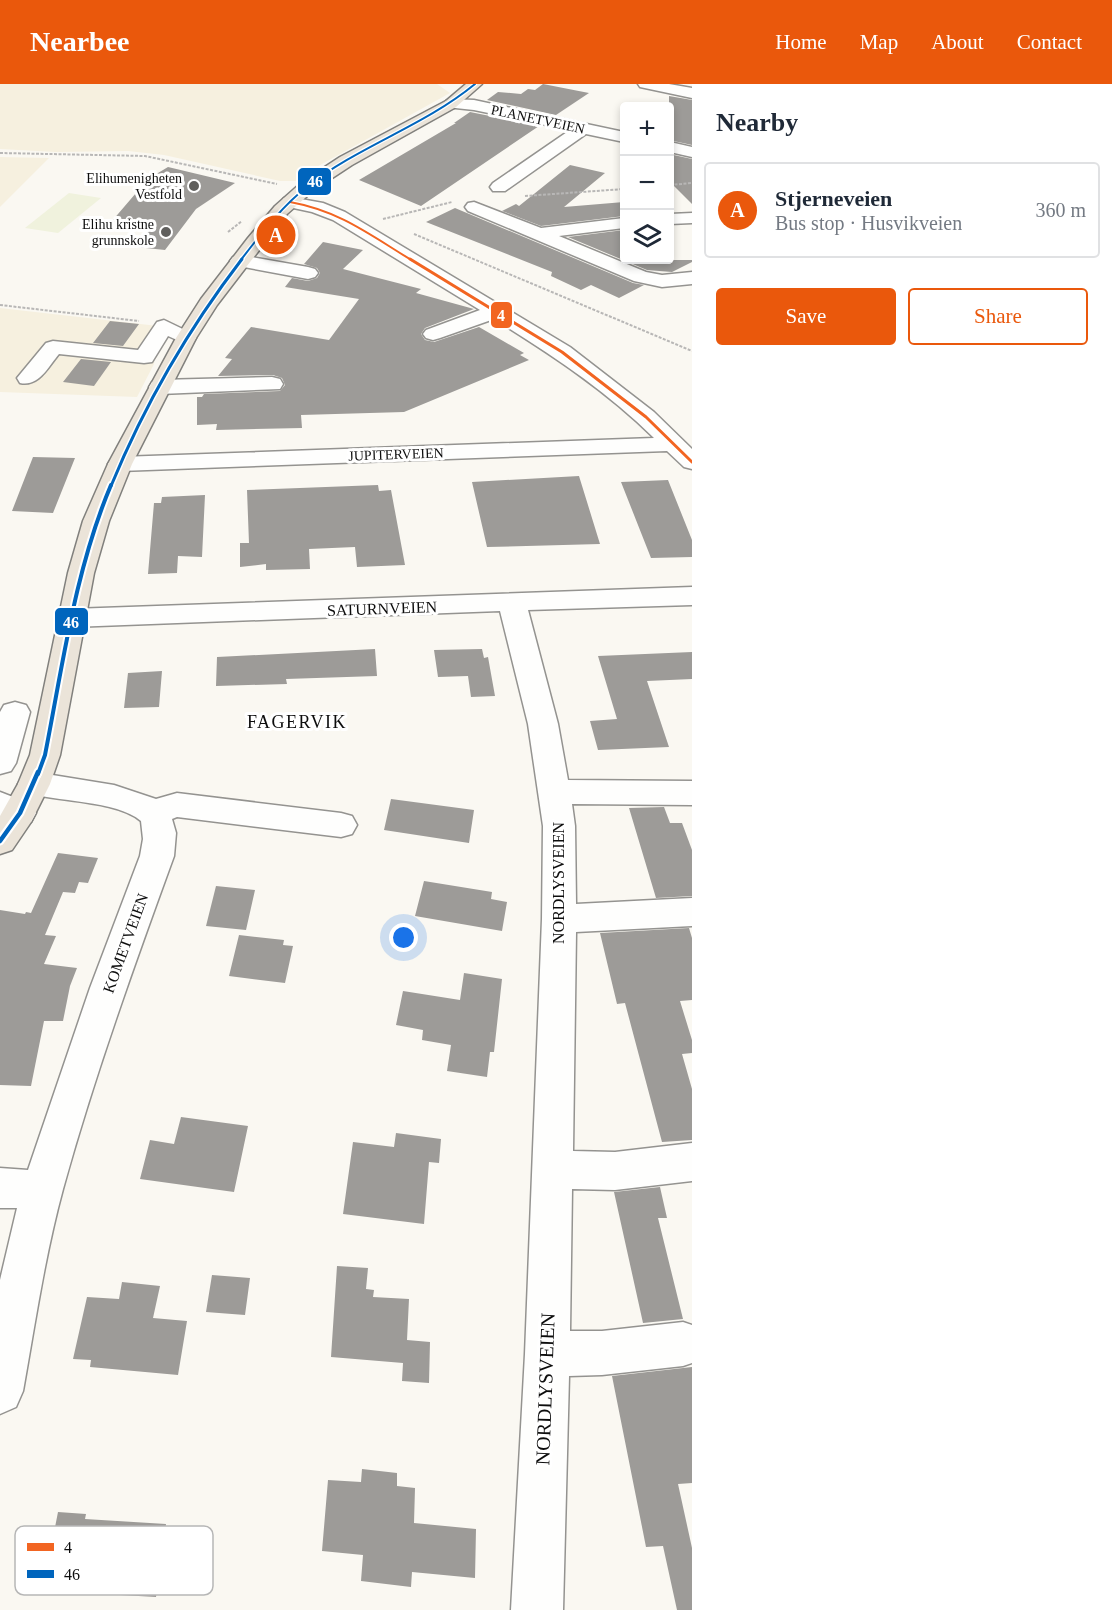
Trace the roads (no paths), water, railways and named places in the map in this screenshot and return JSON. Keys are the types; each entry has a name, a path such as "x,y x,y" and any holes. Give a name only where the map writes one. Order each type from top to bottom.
{"main road":[{"path":"0,841 18,801 45,755 81,573 96,521 120,464 160,387 175,332 208,303 287,194 451,104 474,84"}],"street":[{"path":"645,84 692,93"},
{"name":"PLANETVEIEN","path":"451,104 474,105 620,136"},
{"path":"530,184 505,184 582,129"},
{"path":"674,148 692,152"},
{"path":"287,194 339,216 562,352 646,417 692,462"},
{"path":"474,207 640,277 662,281 692,278"},
{"path":"674,219 692,218"},
{"path":"541,234 620,223"},
{"path":"240,261 308,273"},
{"path":"433,334 497,311"},
{"path":"28,378 52,347 144,357 175,332"},
{"path":"160,387 272,384"},
{"name":"JUPITERVEIEN","path":"120,464 643,446 672,443"},
{"name":"SATURNVEIEN","path":"72,618 692,596"},
{"name":"NORDLYSVEIEN","path":"512,603 543,724 559,826 559,919 547,1354 537,1610"},
{"path":"0,763 15,712"},
{"path":"555,792 692,793"},
{"path":"18,801 133,801 149,809 154,815 177,805 342,825"},
{"name":"KOMETVEIEN","path":"0,1391 25,1262 42,1190 108,988 157,856 160,837 154,815"},
{"path":"559,919 692,912"},
{"path":"551,1169 615,1171 692,1162"},
{"path":"0,1188 42,1190"},
{"path":"547,1354 602,1353 683,1344"}],"place":[{"name":"Elihumenigheten Vestfold","path":"194,186"},
{"name":"Elihu kristne grunnskole","path":"166,232"},
{"name":"Stjerneveien","path":"276,235"}],"district":[{"name":"FAGERVIK","path":"297,722"}]}
